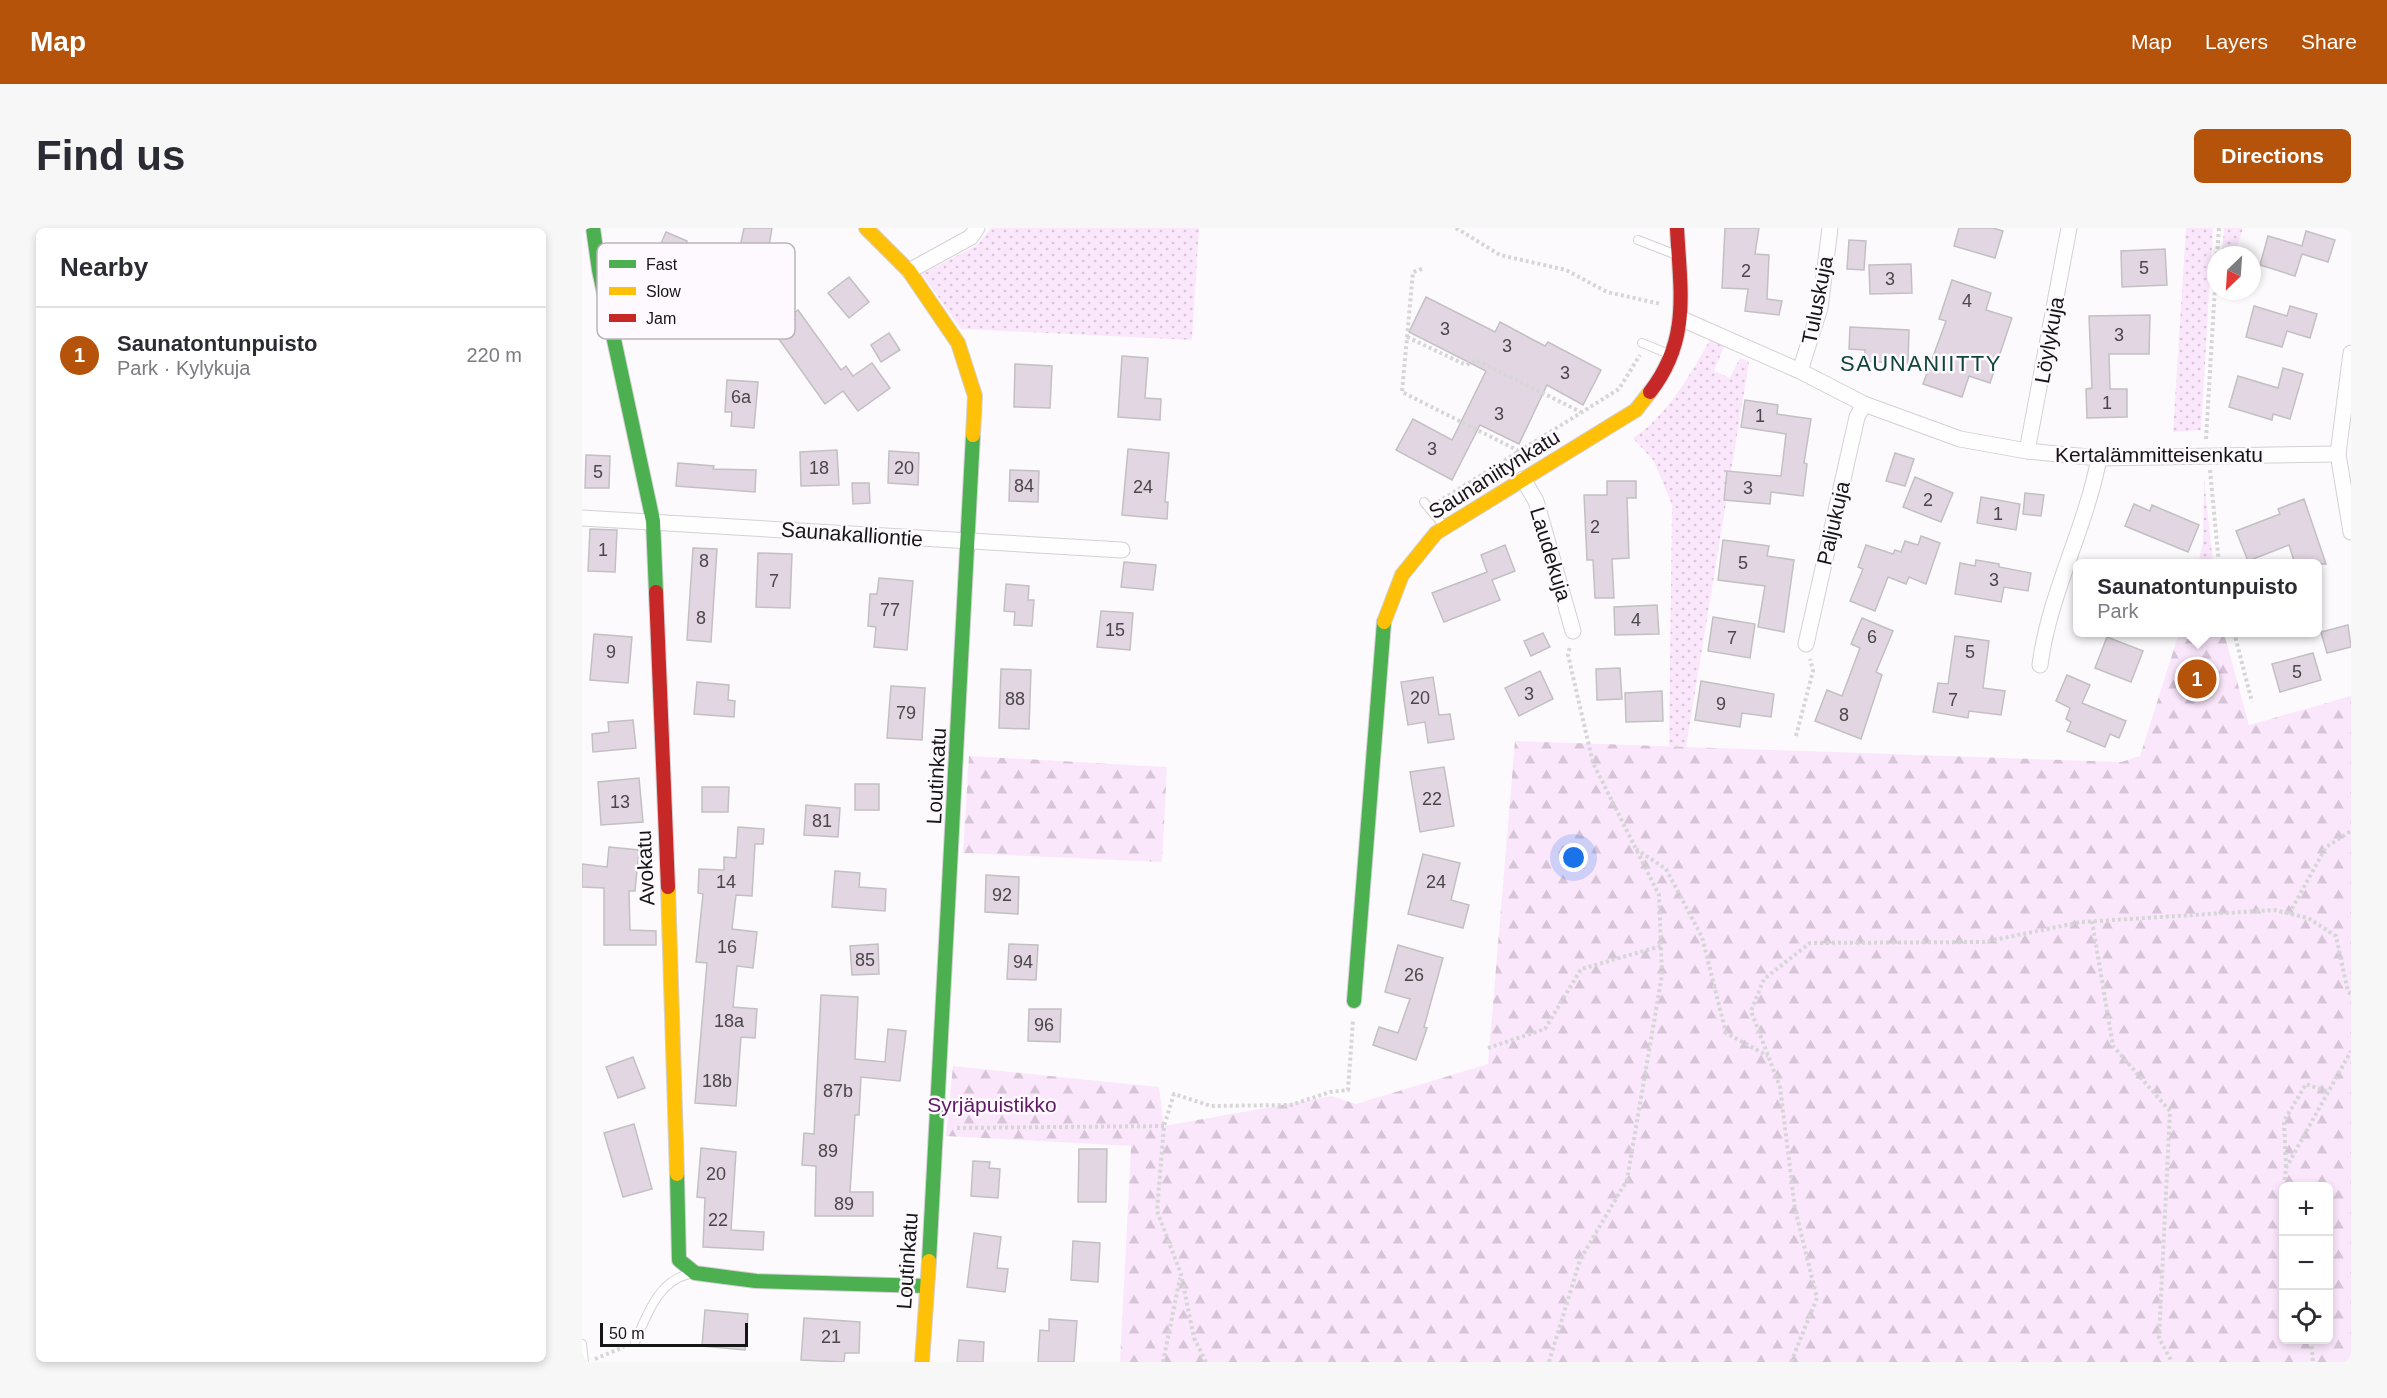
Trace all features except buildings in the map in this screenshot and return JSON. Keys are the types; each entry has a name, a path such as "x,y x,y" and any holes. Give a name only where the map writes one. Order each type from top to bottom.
{"street":[{"name":"Avokatu","path":"593,228 597,256"},
{"name":"Loutinkatu","path":"866,228 909,272 958,343 975,396 938,1129 922,1362"},
{"path":"909,272 970,237 977,228"},
{"name":"Saunaniitynkatu","path":"1354,1001 1383,625 1402,575 1436,533 1636,410 1665,373 1682,319 1677,228"},
{"name":"Tuluskuja","path":"1800,371 1820,308 1830,228"},
{"name":"Löylykuja","path":"2027,452 2069,228"},
{"name":"Kertalämmitteisenkatu","path":"1682,319 1800,371 1864,404 1960,439 2027,452 2099,458 2338,454"},
{"name":"Avokatu","path":"614,339 653,521 676,1098 679,1260 695,1272"},
{"path":"2351,353 2338,454 2351,532"},
{"name":"Paljukuja","path":"1806,644 1857,417 1864,404"},
{"path":"2040,665 2044,639 2092,493 2099,458"},
{"name":"Laudekuja","path":"1523,479 1536,501 1573,631"},
{"name":"Saunakalliontie","path":"582,518 1122,550"},
{"path":"695,1272 756,1281 926,1286"}],"lane":[{"path":"1638,240 1679,256"},
{"path":"1644,343 1672,356"},
{"path":"1426,505 1444,528"},
{"path":"635,1342 652,1304 676,1277 695,1272"},
{"path":"582,1344 586,1362"}],"path":[{"path":"1456,228 1500,255 1566,270 1607,292 1658,304 1681,301"},
{"path":"2218,246 2219,228"},
{"path":"1422,269 1413,272 1402,392 1520,451"},
{"path":"2206,439 2214,300"},
{"path":"1407,337 1466,365 1476,360 1582,412"},
{"path":"1426,505 1520,451 1619,389 1644,343"},
{"path":"2208,455 2218,559"},
{"path":"1550,1362 1580,1260 1627,1180 1662,975 1659,895 1593,763 1568,655 1573,631"},
{"path":"2235,637 2252,702"},
{"path":"1796,736 1813,671 1806,644"},
{"path":"2289,914 2326,847 2351,831"},
{"path":"1636,849 1666,868 1702,937 1726,1033 1768,1056"},
{"path":"1791,1362 1817,1298 1795,1209 1780,1087 1751,1011 1764,979 1810,943 1984,942 2092,921 2274,910 2308,918 2336,936 2348,992 2351,994"},
{"path":"2092,921 2113,1046 2170,1111 2159,1338 2172,1362"},
{"path":"1488,1048 1545,1029 1581,969 1661,946"},
{"path":"1206,1362 1194,1338 1181,1274 1157,1210 1164,1126 1174,1094 1211,1106 1291,1105 1330,1092 1348,1090 1354,1001"},
{"path":"2286,1168 2351,1051"},
{"path":"2284,1182 2284,1121 2306,1084 2328,1092"},
{"path":"938,1129 1164,1126"},
{"path":"1163,1362 1181,1274"},
{"path":"586,1362 635,1342"},
{"path":"2311,1344 2313,1362"}],"green space":[{"path":"991,228 1199,228 1192,340 961,329 922,274 977,245"},
{"path":"2186,228 2213,228 2212,246 2207,246 2209,300 2201,430 2173,432"},
{"path":"2224,228 2243,228 2238,246 2223,246"},
{"path":"1710,340 1724,346 1714,371 1730,378 1740,358 1749,362 1686,747 1669,746 1672,505 1654,461 1633,438 1657,418 1667,406 1686,381"},
{"path":"2204,479 2213,559 2199,559 2203,543"},
{"name":"Syrjäpuistikko","path":"2178,637 2225,637 2249,725 2351,696 2351,1362 1120,1362 1131,1146 946,1136 953,1066 1159,1087 1164,1126 1332,1096 1356,1104 1488,1064 1515,741 2121,762 2140,756"},
{"path":"969,756 1167,767 1162,862 963,853"}],"traffic: fast":[{"path":"593,228 597,256"},
{"path":"614,339 653,521 656,592"},
{"path":"929,1261 973,435"},
{"path":"1354,1001 1384,622"},
{"path":"677,1174 679,1260 695,1273 756,1281 926,1286"}],"traffic: slow":[{"path":"866,228 909,271 958,343 975,396 973,435"},
{"path":"1384,622 1402,575 1436,533 1636,410 1650,392"},
{"path":"668,887 677,1174"},
{"path":"922,1362 929,1261"}],"traffic: jam":[{"path":"1650,392 1672,353 1677,333 1681,293 1677,228"},
{"path":"656,592 668,887"}],"place":[{"name":"Saunatontunpuisto","path":"2197,679"}],"district":[{"name":"SAUNANIITTY","path":"1921,363"}]}
